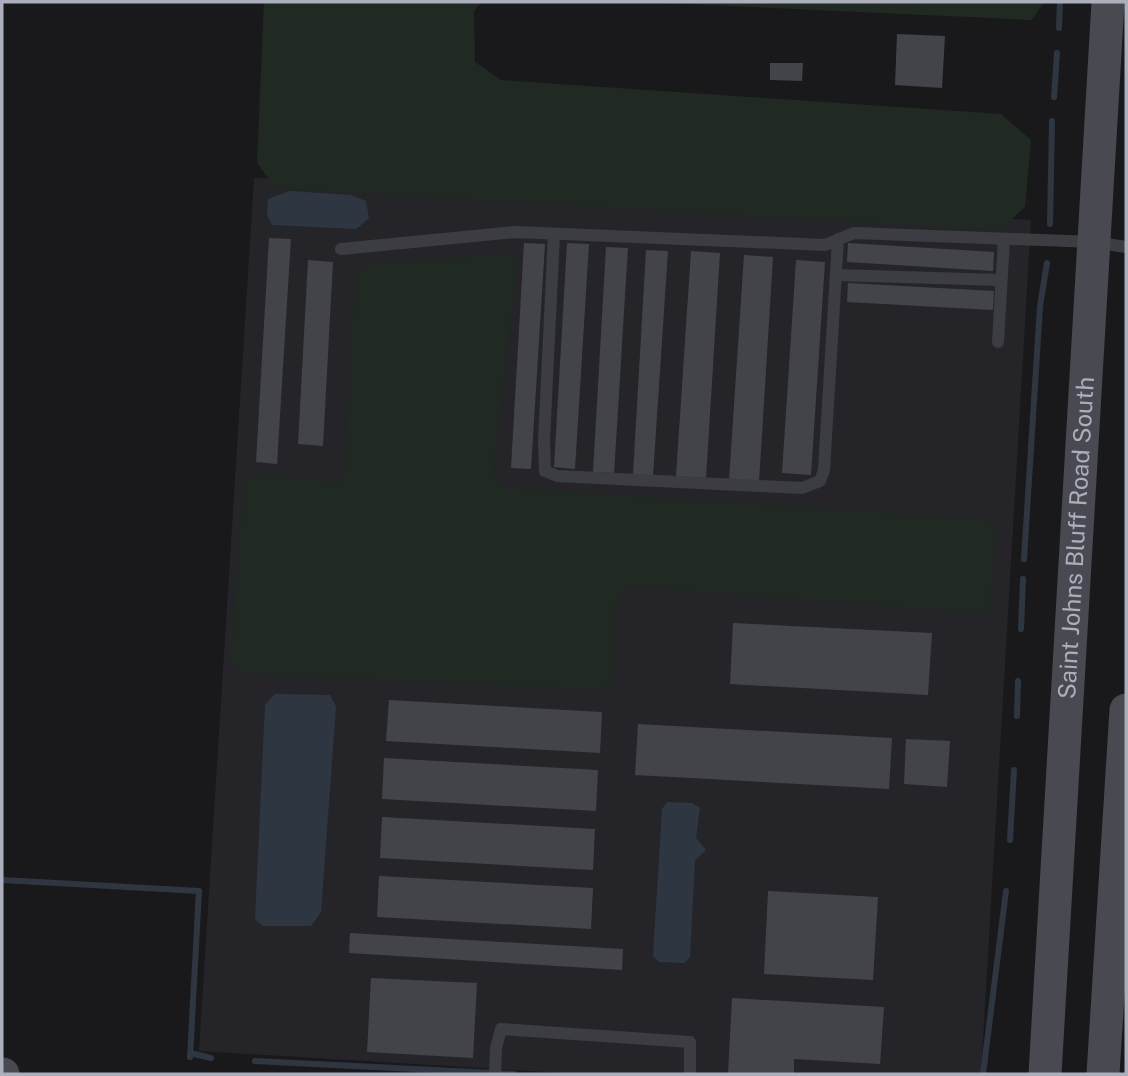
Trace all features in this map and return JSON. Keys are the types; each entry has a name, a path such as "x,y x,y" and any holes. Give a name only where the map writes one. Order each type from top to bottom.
{"main road":[{"name":"Saint Johns Bluff Road South","path":"1045,1074 1108,2"},
{"path":"1103,1074 1126,710"}],"lane":[{"path":"341,249 516,232 825,245 854,233 1094,242 1126,247"},
{"path":"554,234 544,441 545,471 557,476 802,488 820,481 824,470 838,239"},
{"path":"998,342 1004,239"},
{"path":"836,275 1000,280"},
{"path":"495,1074 500,1029 690,1042 690,1074"}],"shaded area":[{"path":"264,2 481,2 474,11 475,62 501,80 1001,114 1031,140 1025,207 1000,230 275,188 257,163"},
{"path":"645,2 1043,2 1043,3 1032,20"},
{"path":"254,178 1031,220 981,1074 580,1074 199,1051"},
{"path":"290,191 351,195 366,201 369,218 356,229 272,225 267,215 268,199"},
{"path":"512,254 517,266 492,473 504,488 988,520 996,528 989,608 983,613 629,586 615,603 614,677 595,689 244,673 231,661 244,481 255,474 340,483 345,473 355,278 366,264"},
{"path":"275,694 330,695 336,707 321,912 311,926 263,926 255,919 265,705"},
{"path":"667,802 692,803 700,808 696,838 706,850 695,860 690,957 684,963 659,962 653,956 662,809"}],"building":[{"path":"897,34 945,36 942,88 895,85"},
{"path":"770,63 803,63 802,81 770,80"},
{"path":"269,238 291,239 277,464 256,462"},
{"path":"524,243 545,244 531,469 511,468"},
{"path":"567,243 589,244 575,469 554,467"},
{"path":"848,243 994,252 993,271 847,262"},
{"path":"606,247 628,248 614,473 593,472"},
{"path":"646,250 668,251 653,476 633,474"},
{"path":"691,251 720,253 706,478 676,476"},
{"path":"744,255 773,257 759,482 729,480"},
{"path":"308,260 333,262 323,446 298,444"},
{"path":"796,260 825,262 811,475 782,473"},
{"path":"848,283 994,291 993,310 847,302"},
{"path":"733,623 932,633 928,695 730,684"},
{"path":"389,700 602,712 600,753 386,741"},
{"path":"638,724 892,738 889,789 635,775"},
{"path":"906,739 950,741 947,787 904,784"},
{"path":"384,758 598,770 596,811 382,799"},
{"path":"382,817 595,829 593,870 380,858"},
{"path":"379,876 593,888 591,929 377,917"},
{"path":"768,891 878,897 873,980 764,974"},
{"path":"350,933 623,949 622,970 349,953"},
{"path":"371,978 477,983 473,1058 367,1052"},
{"path":"732,998 884,1007 880,1064 794,1059 794,1074 728,1074"}],"waterway":[{"path":"1059,28 1060,2"},
{"path":"1054,97 1057,53"},
{"path":"1050,224 1052,121"},
{"path":"1024,559 1040,306 1047,263"},
{"path":"1021,629 1023,579"},
{"path":"1017,716 1018,681"},
{"path":"1010,840 1014,770"},
{"path":"2,880 199,891 190,1057"},
{"path":"983,1074 1006,891"},
{"path":"190,1053 211,1058"},
{"path":"255,1061 514,1074"}]}
